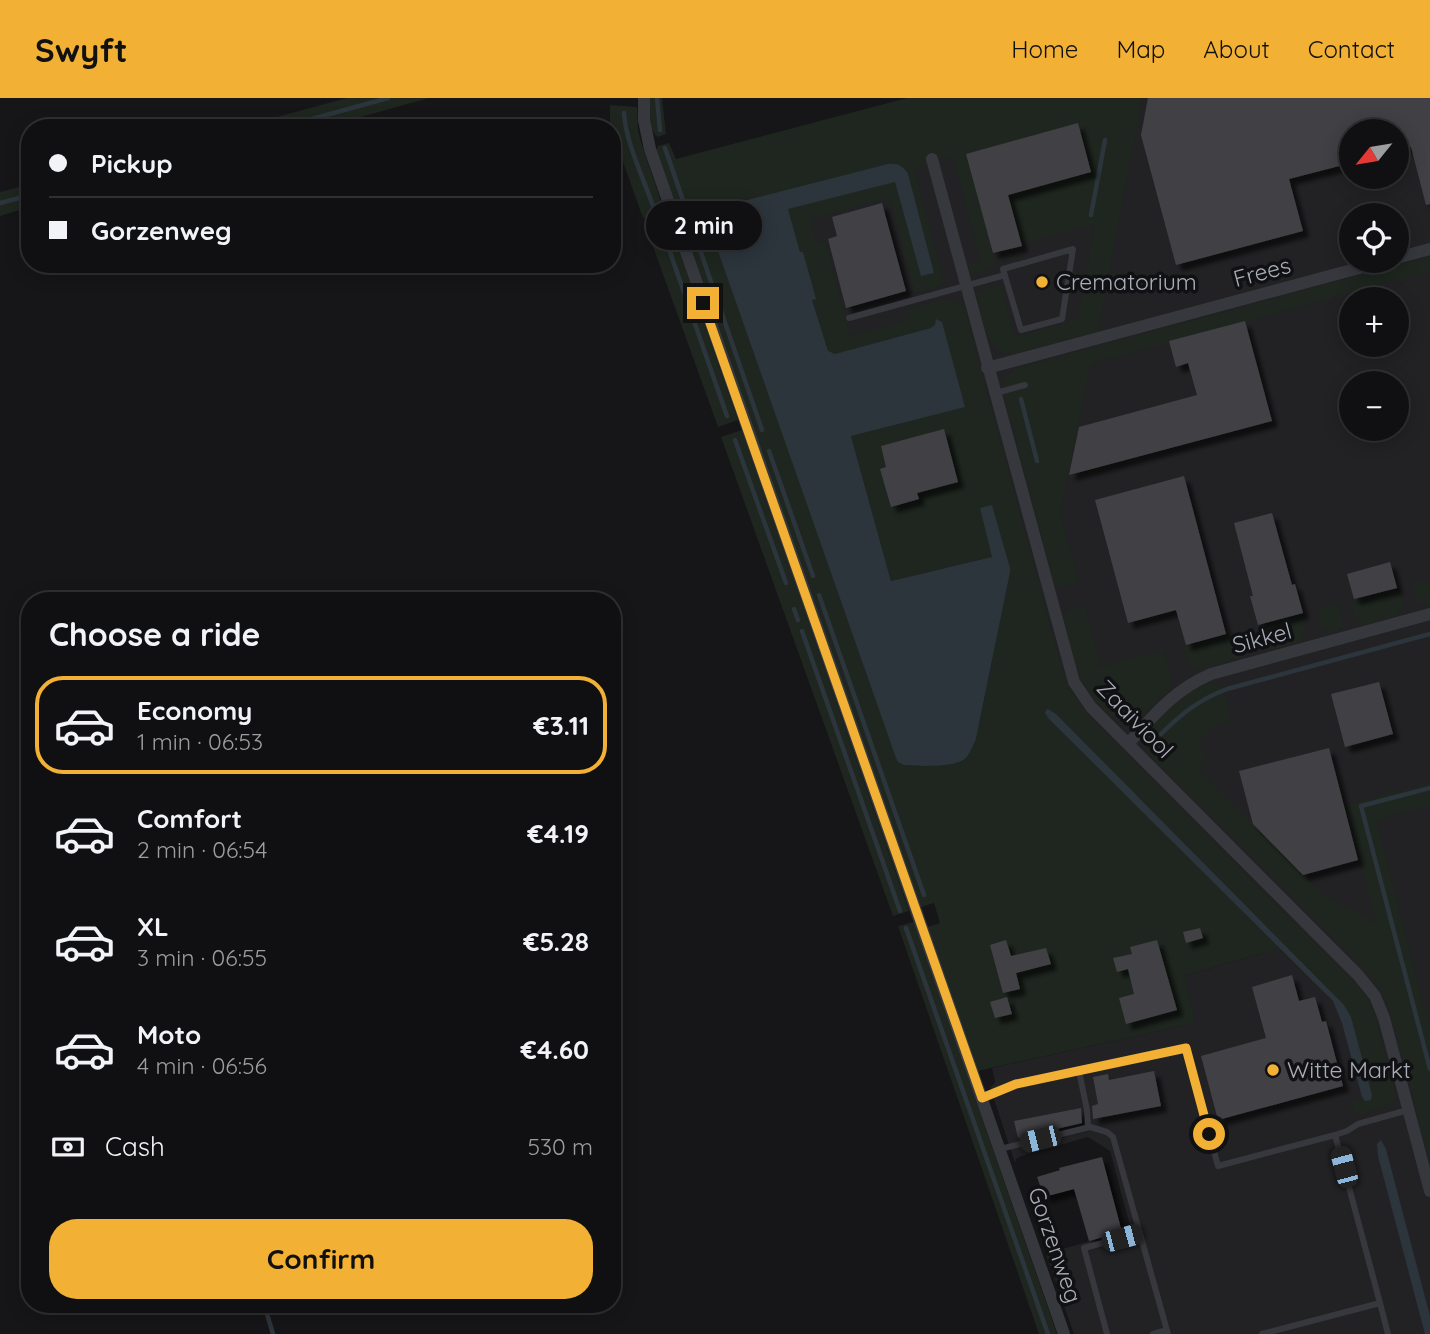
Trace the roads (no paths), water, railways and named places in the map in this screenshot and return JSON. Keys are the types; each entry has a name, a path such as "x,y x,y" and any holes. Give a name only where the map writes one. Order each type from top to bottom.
{"street":[{"name":"Gorzenweg","path":"644,98 644,120 650,149 1064,1334"},
{"name":"Zaaiviool","path":"932,159 1070,673 1078,690 1370,989 1384,1018 1430,1191"},
{"path":"1409,255 1430,249"},
{"name":"Frees","path":"988,368 1340,273"},
{"name":"Sikkel","path":"1128,744 1172,697 1211,674 1430,614"}],"lane":[{"path":"1073,249 1062,318 1021,330 1005,275 1003,269 1073,249"},
{"path":"849,318 1005,275"},
{"path":"994,393 1025,385"},
{"path":"982,1098 1016,1084 1186,1048 1218,1166 1343,1133 1358,1124 1408,1110"},
{"path":"1079,1071 1088,1127"},
{"path":"1000,1149 1088,1127 1107,1132 1115,1140 1168,1332 1153,1334"},
{"path":"1335,1135 1388,1334"},
{"path":"1107,1334 1084,1248 1140,1233"},
{"path":"1262,1334 1380,1303"}],"waterway":[{"path":"312,119 388,98"},
{"path":"657,98 660,130"},
{"path":"624,113 631,148 653,206"},
{"path":"1091,215 1105,140"},
{"path":"665,148 762,430"},
{"path":"0,203 21,197"},
{"path":"662,229 727,416"},
{"path":"1021,399 1037,461"},
{"path":"735,440 786,583"},
{"path":"769,451 813,576"},
{"path":"819,595 924,895"},
{"path":"794,609 798,620"},
{"path":"802,631 900,911"},
{"path":"1161,734 1191,708 1227,689 1430,634"},
{"path":"1430,788 1361,806 1430,1069"},
{"path":"906,928 1048,1334"},
{"path":"267,1313 273,1334"}],"place":[{"name":"Crematorium","path":"1042,282"},
{"name":"Witte Markt","path":"1273,1070"}]}
